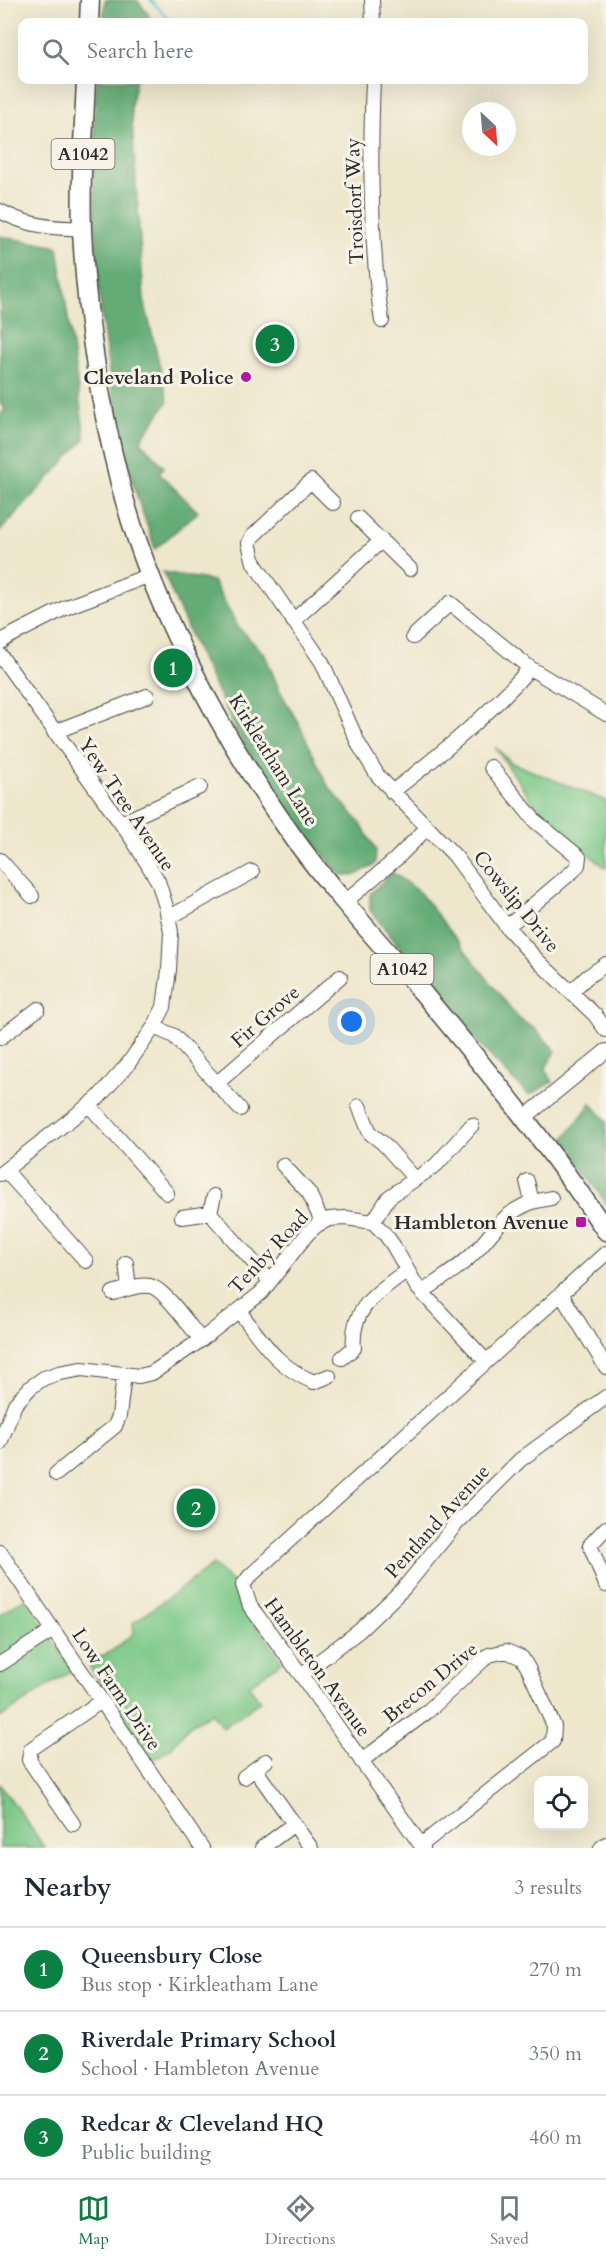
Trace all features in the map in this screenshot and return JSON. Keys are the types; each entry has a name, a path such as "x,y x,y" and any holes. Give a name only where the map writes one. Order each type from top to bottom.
{"main road":[{"path":"89,18 90,0"},
{"name":"Kirkleatham Lane","path":"86,84 82,228 86,295 95,363 120,485 150,575 184,652 224,728 296,841 525,1118 606,1231"}],"street":[{"path":"372,0 374,18"},
{"name":"Troisdorf Way","path":"373,84 376,270 382,321"},
{"path":"0,211 18,220 42,226 82,228"},
{"name":"Cowslip Drive","path":"333,503 311,481 252,537 249,543 254,563 322,662 359,745 378,776 455,856 507,927 606,1030"},
{"path":"358,518 410,569"},
{"path":"293,621 382,540"},
{"path":"0,643 68,607 150,575"},
{"path":"413,637 450,603 530,668 606,714"},
{"name":"Yew Tree Avenue","path":"0,655 158,881 171,932 164,1007 154,1028 111,1085 3,1172"},
{"path":"392,792 441,754 484,716 530,668"},
{"path":"54,732 141,703"},
{"path":"490,767 536,821 579,857 578,865 573,871 507,927"},
{"path":"120,824 197,788 200,803"},
{"path":"345,902 396,859 427,828"},
{"path":"0,860 32,896"},
{"path":"168,918 250,878"},
{"path":"571,992 606,964"},
{"name":"Fir Grove","path":"216,1084 339,977"},
{"path":"0,1038 38,1009"},
{"path":"154,1028 174,1036 240,1109"},
{"path":"525,1118 606,1051"},
{"path":"89,1105 158,1189"},
{"path":"359,1106 370,1133 384,1144 415,1179"},
{"path":"472,1125 436,1166 389,1197 373,1222 385,1234 422,1292 485,1360"},
{"path":"283,1164 309,1193 322,1222"},
{"path":"3,1172 85,1253"},
{"path":"527,1181 532,1202"},
{"path":"210,1213 214,1196"},
{"path":"422,1292 477,1250 506,1215 532,1202 551,1198"},
{"path":"182,1216 210,1213"},
{"path":"210,1213 270,1281"},
{"name":"Tenby Road","path":"0,1443 15,1404 31,1387 44,1378 82,1369 139,1376 152,1373 201,1340 261,1293 308,1233 322,1222 329,1219 346,1218 373,1222"},
{"name":"Hambleton Avenue","path":"422,1847 250,1606 245,1597 243,1585 250,1576 485,1360 606,1253"},
{"path":"126,1263 129,1288"},
{"path":"342,1358 354,1348 355,1321 361,1311 374,1297 407,1270"},
{"path":"113,1293 129,1288 149,1286 160,1291 201,1340"},
{"path":"561,1294 606,1367"},
{"path":"239,1311 279,1362 313,1389 329,1377"},
{"path":"56,1474 115,1426 119,1416 124,1375"},
{"name":"Pentland Avenue","path":"301,1675 359,1631 404,1588 456,1524 520,1460 606,1397"},
{"path":"606,1528 590,1545 606,1585"},
{"name":"Low Farm Drive","path":"0,1552 100,1702 202,1848"},
{"path":"0,1664 53,1630"},
{"name":"Brecon Drive","path":"362,1761 427,1712 489,1655 506,1651 522,1658 554,1726 553,1741 422,1847"},
{"path":"73,1824 29,1760 31,1749 100,1702"},
{"path":"266,1761 249,1773 294,1824 311,1848"},
{"path":"262,1848 294,1824"},
{"path":"601,1848 606,1844"}],"green space":[{"path":"105,0 137,0 149,15 149,18 103,18"},
{"path":"97,84 135,84 131,106 144,300 168,401 140,441 164,467 159,473 198,512 155,549 134,488 122,441 102,324 94,205"},
{"path":"0,236 58,247 85,439 0,531 0,415 5,410 0,403"},
{"path":"163,572 213,581 239,628 265,655 279,689 300,726 328,786 360,823 376,850 375,864 356,875 341,875 310,839 261,774 238,734 196,648"},
{"path":"495,747 512,763 606,801 606,868 545,820"},
{"path":"392,872 420,893 519,1019 535,1029 556,1051 545,1069 553,1082 529,1095 466,1029 370,910 370,894"},
{"path":"591,1103 606,1121 606,1204 564,1139"},
{"path":"213,1565 239,1589 244,1607 282,1661 249,1686 260,1701 223,1728 212,1713 189,1726 172,1747 152,1761 87,1663 112,1651 134,1633 133,1623"},
{"path":"25,1598 72,1670 0,1718 0,1615"},
{"path":"0,1784 45,1848 0,1848"}],"waterway":[{"path":"151,0 167,18"}],"place":[{"name":"Redcar & Cleveland HQ","path":"275,344"},
{"name":"Cleveland Police","path":"246,377"},
{"name":"Queensbury Close","path":"173,668"},
{"name":"Hambleton Avenue","path":"581,1222"},
{"name":"Riverdale Primary School","path":"196,1508"}]}
